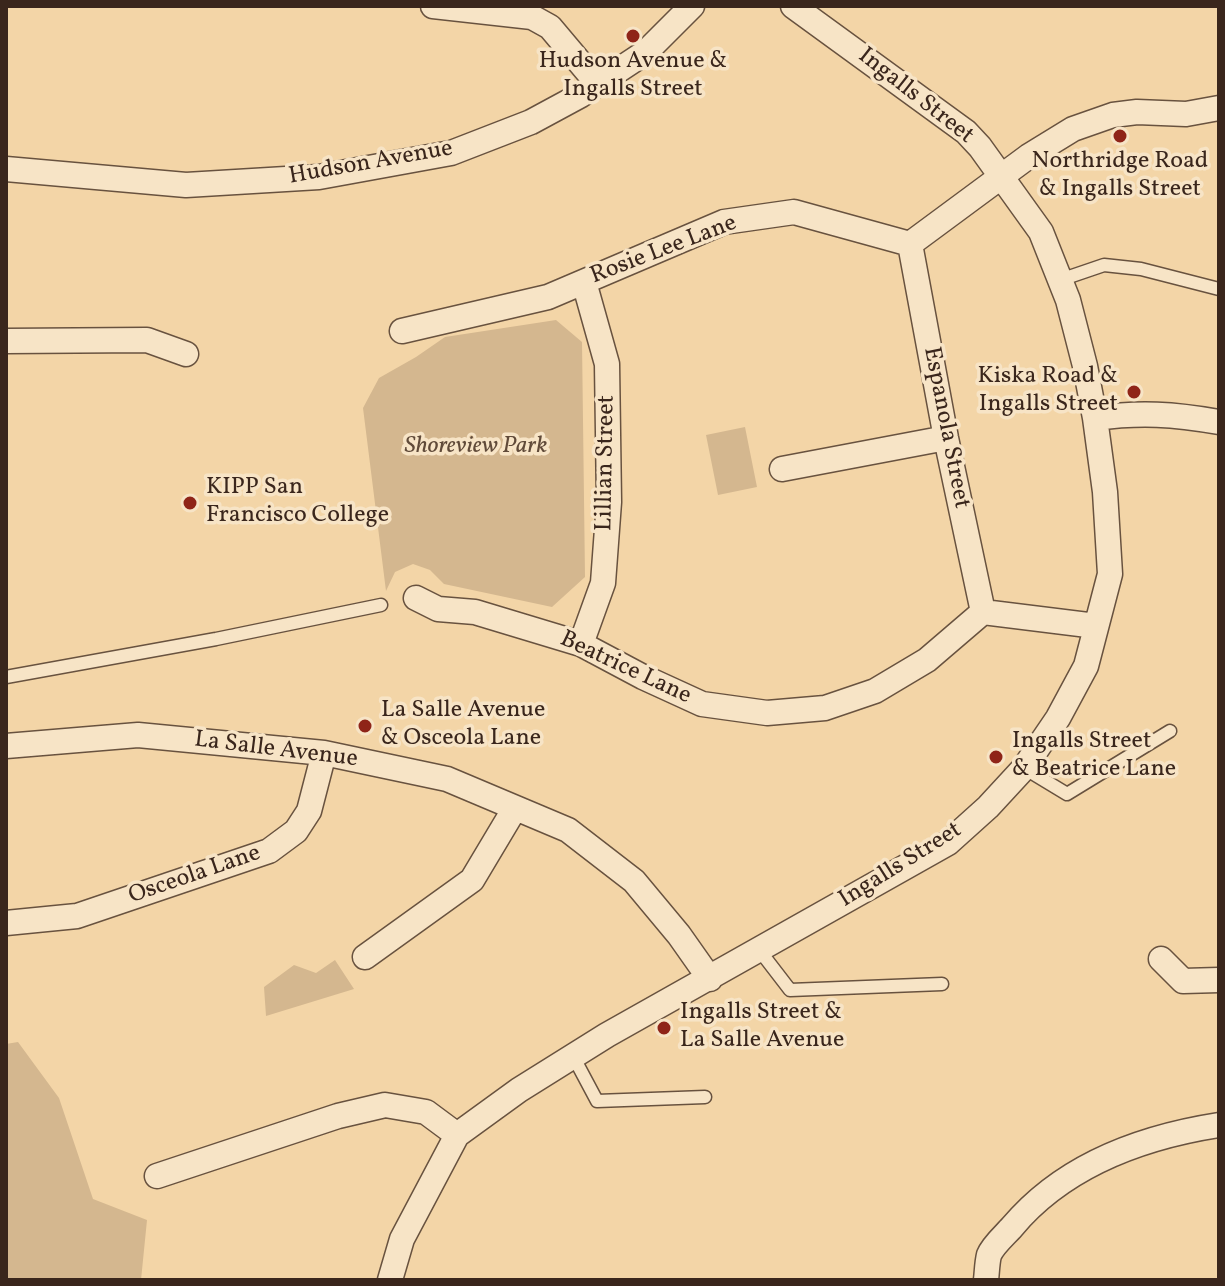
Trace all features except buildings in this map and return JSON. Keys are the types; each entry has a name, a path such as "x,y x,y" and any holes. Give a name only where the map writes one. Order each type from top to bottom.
{"street":[{"path":"433,6 532,17 550,27 598,84"},
{"name":"Hudson Avenue","path":"6,169 186,185 319,177 451,153 531,122 598,84 646,52 692,6"},
{"name":"Ingalls Street","path":"390,1280 402,1239 457,1135 573,1056 948,843 988,807 1024,768 1058,718 1086,666 1110,574 1105,492 1085,366 1068,300 1041,232 966,132 793,6"},
{"path":"910,244 1029,156 1073,129 1113,115 1137,112 1186,114 1219,108"},
{"name":"Rosie Lee Lane","path":"402,331 548,297 724,222 794,212 910,244"},
{"name":"Espanola Street","path":"910,244 946,438 983,612"},
{"name":"Lillian Street","path":"581,644 603,583 609,502 607,364 584,282"},
{"path":"6,341 147,340 186,354"},
{"path":"1095,418 1171,413 1219,422"},
{"path":"782,469 946,438"},
{"name":"Beatrice Lane","path":"416,598 438,609 475,612 581,644 702,704 767,713 825,708 875,691 927,660 983,612"},
{"path":"983,612 1096,626"},
{"name":"La Salle Avenue","path":"6,746 138,735 324,753 447,779 568,830 634,881 679,935 710,979"},
{"name":"Osceola Lane","path":"6,923 77,916 269,851 296,831 309,811 324,753"},
{"path":"365,957 472,880 515,808"},
{"path":"1161,959 1183,981 1219,980"},
{"path":"157,1176 338,1116 385,1105 426,1112 457,1135"},
{"path":"986,1280 990,1254 1019,1219 1055,1185 1102,1158 1184,1130 1219,1125"}],"lane":[{"path":"1060,280 1104,265 1141,269 1219,289"},
{"path":"6,677 381,605"},
{"path":"1024,768 1067,794 1170,731"},
{"path":"760,951 790,990 942,984"},
{"path":"573,1056 597,1101 705,1097"}],"green space":[{"name":"Shoreview Park","path":"556,320 582,342 585,577 552,607 444,584 430,570 413,564 395,572 386,591 363,408 379,378 445,337"},
{"path":"745,427 757,487 718,495 706,435"},
{"path":"335,960 354,989 266,1016 264,987 294,965 316,973"},
{"path":"18,1042 59,1098 93,1199 147,1220 141,1280 6,1280 6,1044"}],"place":[{"name":"Hudson Avenue & Ingalls Street","path":"633,36"},
{"name":"Northridge Road & Ingalls Street","path":"1120,136"},
{"name":"Kiska Road & Ingalls Street","path":"1134,392"},
{"name":"KIPP San Francisco College","path":"190,503"},
{"name":"La Salle Avenue & Osceola Lane","path":"365,726"},
{"name":"Ingalls Street & Beatrice Lane","path":"996,757"},
{"name":"Ingalls Street & La Salle Avenue","path":"664,1028"}]}
